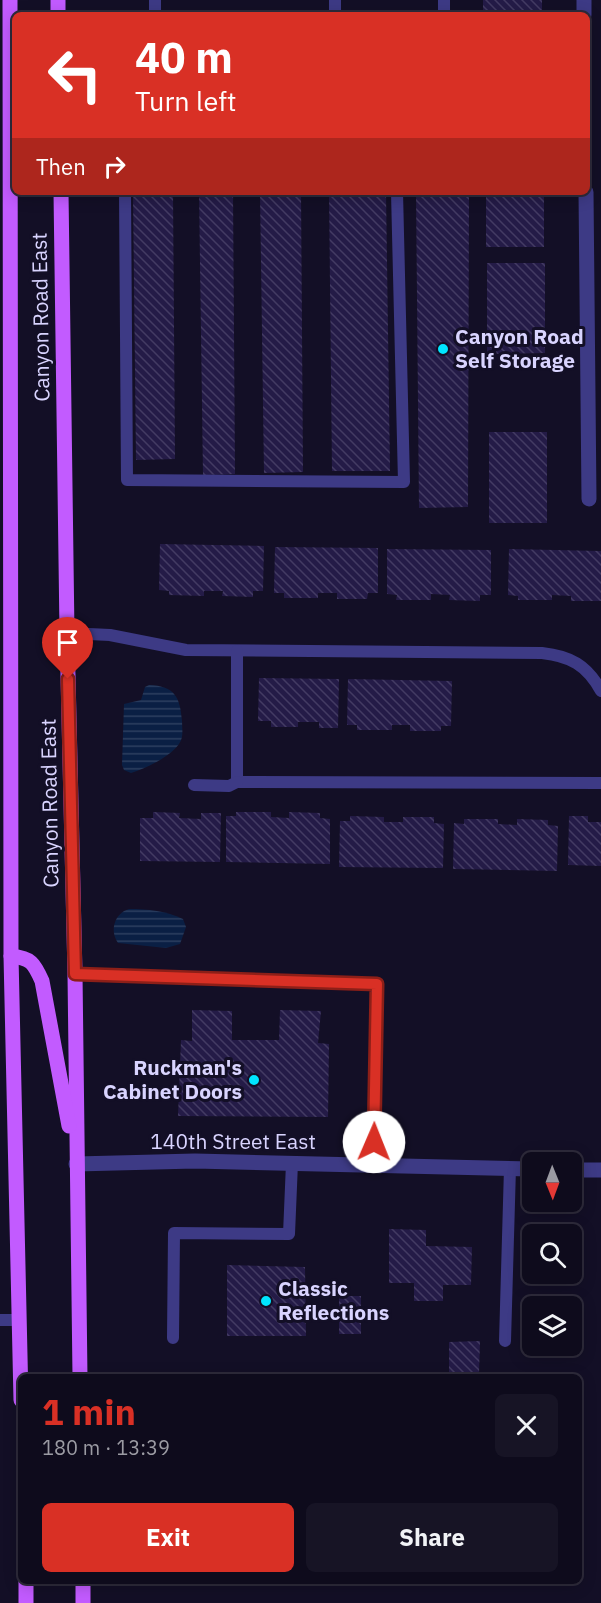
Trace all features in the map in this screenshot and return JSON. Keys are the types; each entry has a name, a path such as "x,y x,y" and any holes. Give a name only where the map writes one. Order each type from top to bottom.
{"main road":[{"name":"Canyon Road East","path":"10,0 5,956 20,1374"},
{"name":"Canyon Road East","path":"61,195 80,1374"},
{"path":"5,956 25,958 36,966 42,981 76,1164"},
{"path":"26,1584 26,1603"},
{"path":"83,1584 83,1603"}],"street":[{"path":"586,195 589,499"},
{"name":"140th Street East","path":"76,1164 195,1161 522,1169"},
{"path":"582,1170 601,1170"}],"lane":[{"path":"125,195 127,480 404,482 397,195"},
{"path":"67,633 110,635 186,650 542,653 563,656 577,664 591,675 601,691"},
{"path":"237,651 237,782"},
{"path":"194,785 230,786 237,782 601,783"},
{"path":"75,974 377,984 374,1165"},
{"path":"173,1338 174,1233 289,1234 291,1163"},
{"path":"505,1341 510,1168"},
{"path":"0,1320 19,1320"}],"water":[{"path":"149,685 165,688 178,699 182,739 164,758 131,773 124,770 122,765 124,704 141,700 145,687"},
{"path":"129,909 157,911 183,919 186,927 180,944 166,948 118,943 114,933 115,923 120,914"}],"building":[{"path":"483,0 542,0 542,12 483,12"},
{"path":"133,195 173,195 175,459 136,460"},
{"path":"199,195 233,195 235,474 203,475"},
{"path":"260,195 301,195 303,472 264,473"},
{"path":"329,195 386,195 390,471 332,471"},
{"name":"Canyon Road Self Storage","path":"416,195 469,195 468,507 419,508"},
{"path":"486,195 544,195 544,247 486,247"},
{"path":"487,263 545,263 545,353 487,354"},
{"path":"489,432 547,432 547,523 489,523"},
{"path":"160,544 264,546 263,591 253,591 253,597 222,596 223,591 204,591 204,596 169,595 169,591 159,590"},
{"path":"275,547 378,548 378,593 368,593 367,599 337,599 337,593 318,593 318,598 284,598 284,593 274,593"},
{"path":"387,549 491,550 491,595 480,595 480,601 449,600 450,595 431,594 431,600 396,600 397,595 387,594"},
{"path":"509,549 601,551 601,601 571,601 571,596 552,595 552,600 518,600 518,596 508,595"},
{"path":"259,678 339,679 338,728 319,728 319,722 298,722 298,727 271,727 271,721 258,721"},
{"path":"348,679 452,681 451,726 441,726 441,731 410,731 410,725 392,725 392,730 357,730 357,725 347,725"},
{"path":"153,812 180,813 179,818 201,819 201,813 221,813 220,862 140,861 140,818 153,818"},
{"path":"236,812 271,812 271,817 289,818 289,812 320,813 320,818 330,819 330,864 226,862 226,816 236,816"},
{"path":"350,816 384,817 384,822 403,822 403,817 434,817 434,823 444,824 443,868 339,867 340,821 350,821"},
{"path":"569,816 588,816 588,822 601,822 601,866 568,865"},
{"path":"464,819 498,819 498,824 517,825 517,819 548,820 548,825 558,826 557,871 453,869 454,823 464,824"},
{"name":"Ruckman's Cabinet Doors","path":"192,1010 232,1011 232,1040 279,1040 280,1010 321,1011 318,1043 329,1044 328,1117 178,1116 181,1040 192,1041"},
{"path":"389,1229 426,1230 426,1246 472,1247 471,1285 443,1285 443,1301 414,1301 414,1283 389,1283"},
{"name":"Classic Reflections","path":"227,1265 305,1267 306,1336 227,1336"},
{"path":"339,1296 361,1296 361,1334 339,1334"},
{"path":"480,1341 479,1373 449,1372 449,1342"}],"place":[{"name":"Canyon Road Self Storage","path":"443,349"},
{"name":"Ruckman's Cabinet Doors","path":"254,1080"},
{"name":"Classic Reflections","path":"266,1301"}],"route":[{"path":"68,679 75,974 377,984 374,1142"}]}
